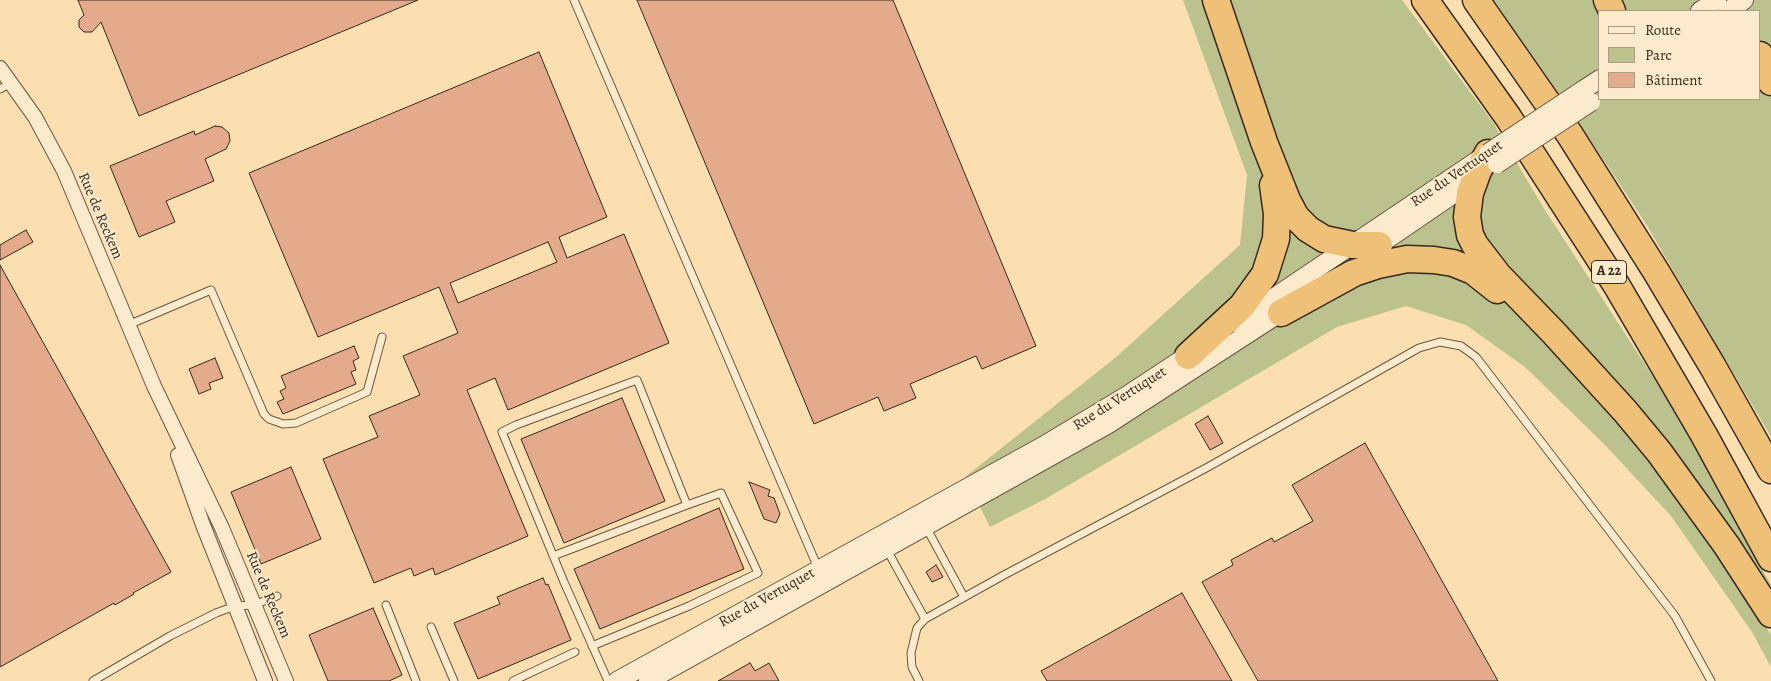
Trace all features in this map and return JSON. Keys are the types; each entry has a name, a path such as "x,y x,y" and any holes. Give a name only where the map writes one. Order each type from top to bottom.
{"highway":[{"path":"1216,0 1264,142 1287,200 1301,223 1314,234 1324,239 1353,244 1379,245"},
{"name":"A 22","path":"1425,0 1514,125 1617,286 1691,411 1771,558"},
{"name":"A 22","path":"1476,0 1570,135 1657,273 1771,470"},
{"path":"1761,57 1771,82"},
{"path":"1188,356 1242,306 1259,284 1270,262 1276,239 1277,214 1264,142"},
{"path":"1493,159 1473,181 1470,193 1467,217 1470,235 1475,245 1498,275 1554,332 1659,452 1721,538 1771,614"},
{"path":"1281,312 1366,268 1407,259 1434,260 1453,263 1473,272 1496,288 1571,353"}],"street":[{"path":"1702,10 1717,0"},
{"path":"1729,10 1744,0"},
{"name":"Rue de Reckem","path":"0,68 6,86 35,117 64,171 154,386 222,528 286,681"},
{"name":"Rue du Vertuquet","path":"922,521 1188,356 1353,244 1493,159 1591,96 1598,83"},
{"name":"Rue du Vertuquet","path":"617,681 822,576 922,521 1107,425 1281,312 1473,181"},
{"name":"Rue de Reckem","path":"154,386 203,525 265,681"},
{"name":"Rue du Vertuquet","path":"648,681 822,576"}],"lane":[{"path":"574,0 822,576"},
{"path":"128,326 211,290 264,414 273,421 288,424 296,423 367,392 382,337"},
{"path":"919,681 912,668 911,652 917,628 925,619 1208,467 1419,348 1433,343 1447,342 1461,346 1476,357 1670,610 1711,681"},
{"path":"608,681 553,556 502,432 637,380 687,505"},
{"path":"553,556 721,492 758,574 689,606 592,646"},
{"path":"922,521 964,597"},
{"path":"883,543 925,619"},
{"path":"93,681 170,636 216,613 235,606 254,605 277,596"},
{"path":"386,605 416,681"},
{"path":"431,627 454,681"},
{"path":"512,681 576,652"}],"green space":[{"path":"1183,0 1402,0 1494,124 1543,207 1679,417 1771,585 1771,611 1763,621 1771,635 1771,667 1752,632 1671,516 1605,445 1525,367 1466,325 1406,306 1337,327 1047,498 990,527 965,477 1115,358 1240,245 1247,175"},
{"path":"1494,0 1771,0 1771,437 1646,224 1580,124"}],"building":[{"path":"78,0 418,0 139,116 101,22 92,32 84,32 79,27 79,20 84,15"},
{"path":"637,0 893,0 1036,346 982,369 976,356 910,384 916,398 884,411 878,397 814,424"},
{"path":"539,52 607,217 559,237 567,258 624,234 669,343 508,410 495,378 467,390 528,536 435,575 433,568 414,576 411,568 374,583 323,459 378,437 369,416 420,395 403,356 458,333 439,287 318,337 249,173","holes":["548,242 557,262 458,303 450,283"]},
{"path":"215,126 222,127 229,133 230,141 226,149 205,159 214,181 166,201 175,222 139,237 110,166 194,131 195,135"},
{"path":"26,230 33,242 0,260 0,245"},
{"path":"0,265 171,572 115,605 114,603 0,667"},
{"path":"354,346 359,358 353,361 356,370 351,372 356,384 283,414 277,402 284,399 280,391 286,388 281,376"},
{"path":"215,358 223,378 209,383 211,389 199,394 189,369"},
{"path":"622,398 665,501 564,543 521,439"},
{"path":"1208,416 1223,443 1210,450 1195,424"},
{"path":"1365,443 1498,681 1258,681 1212,600 1202,582 1233,565 1231,560 1272,538 1274,542 1313,521 1292,485"},
{"path":"291,467 321,539 261,564 231,492"},
{"path":"749,482 770,490 768,496 774,498 780,514 776,523 764,519"},
{"path":"719,508 744,569 600,629 574,569"},
{"path":"936,565 943,577 932,582 926,572"},
{"path":"543,578 546,585 548,584 571,640 478,679 454,623 500,604 497,597"},
{"path":"1182,593 1232,681 1047,681 1041,671"},
{"path":"373,608 402,675 389,681 328,681 309,635"},
{"path":"750,663 755,671 769,663 779,681 718,681"}]}
